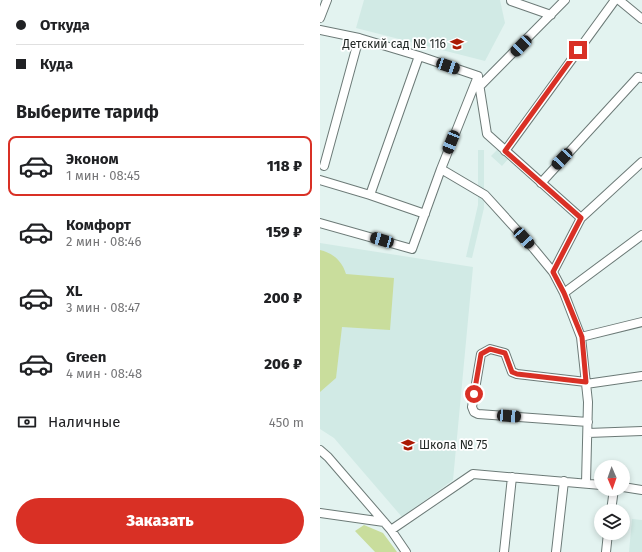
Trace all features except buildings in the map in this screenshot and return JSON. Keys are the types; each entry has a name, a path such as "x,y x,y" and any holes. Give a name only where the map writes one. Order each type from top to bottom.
{"street":[{"path":"320,18 327,0"},
{"path":"511,0 551,15"},
{"path":"480,86 566,0"},
{"path":"505,151 615,0"},
{"path":"619,0 642,19"},
{"path":"320,30 359,38 478,76"},
{"path":"324,166 359,38"},
{"path":"370,195 419,56"},
{"path":"478,76 486,134 581,218"},
{"path":"320,223 412,249 441,169 478,76"},
{"path":"541,182 638,77 642,78"},
{"path":"553,272 581,218 642,162"},
{"path":"441,169 485,195 553,272 564,293 582,337 588,402 586,483"},
{"path":"320,180 425,214"},
{"path":"564,293 642,235"},
{"path":"582,337 642,322"},
{"path":"588,422 478,414 474,412 472,407 481,354 490,349 505,353 512,372 517,374 586,383 642,376"},
{"path":"588,433 642,431"},
{"path":"320,450 328,457 391,530 406,552"},
{"path":"391,530 473,474 594,484"},
{"path":"504,552 512,477"},
{"path":"556,552 564,481"},
{"path":"630,488 642,490"},
{"path":"320,513 384,522"},
{"path":"606,552 607,540"}],"shaded area":[{"name":"Детский сад № 116","path":"364,0 500,0 505,23 485,61 356,28"},
{"path":"499,148 509,158 502,166 491,156"},
{"path":"478,150 484,150 484,208 472,258 466,257 478,205"},
{"path":"320,243 473,267 453,480 402,517 334,438 320,429"},
{"path":"632,519 642,520 642,552 629,552"}],"green space":[{"path":"320,250 333,255 342,265 346,274 394,278 390,330 342,327 336,378 320,392"},
{"path":"364,525 383,533 397,552 375,552 355,531"}],"place":[{"name":"Детский сад № 116","path":"457,44"},
{"name":"Школа № 75","path":"408,445"}],"route":[{"path":"474,394 481,354 490,349 505,353 512,372 517,374 586,382 582,337 564,293 553,272 581,218 505,151 578,50"}]}
